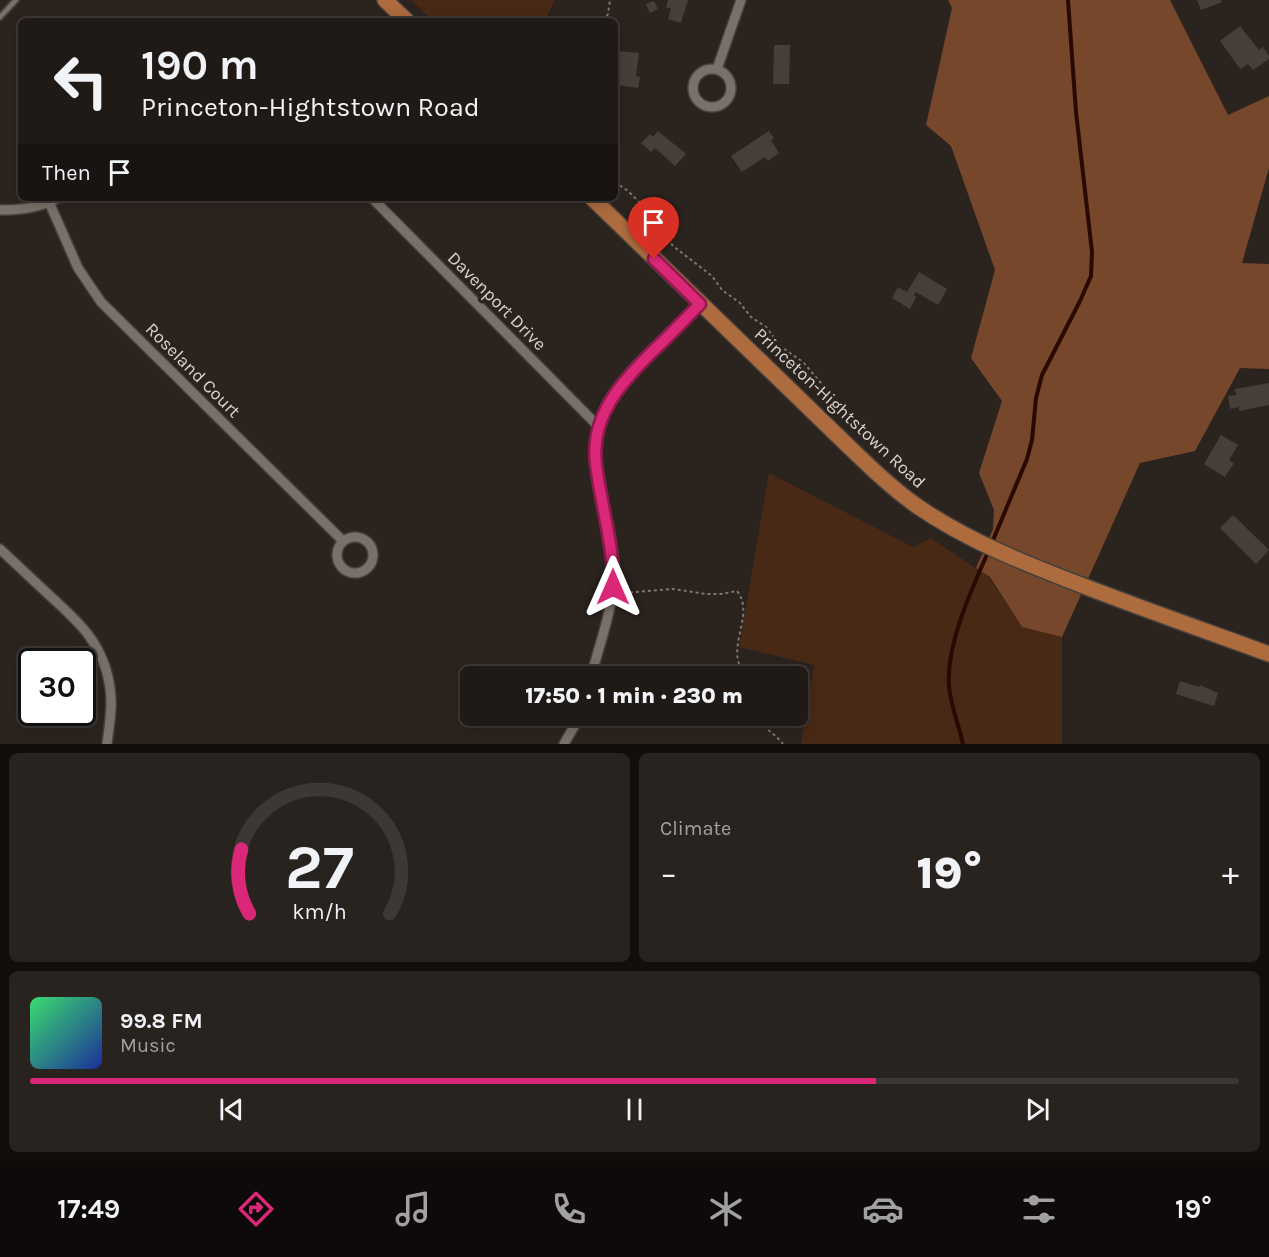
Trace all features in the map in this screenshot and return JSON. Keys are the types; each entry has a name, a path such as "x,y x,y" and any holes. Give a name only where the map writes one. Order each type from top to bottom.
{"main road":[{"path":"385,0 404,18"},
{"name":"Princeton-Hightstown Road","path":"595,201 863,460 894,488 935,517 1005,555 1129,604 1269,654"}],"street":[{"path":"717,69 741,0"},
{"path":"717,69 728,76 732,86 728,100 721,105 711,107 701,104 693,87 697,77 701,72 717,69"},
{"path":"0,210 18,210 50,201"},
{"name":"Roseland Court","path":"54,201 78,268 101,302 343,541"},
{"name":"Davenport Drive","path":"375,201 599,427"},
{"path":"594,666 610,608 613,587 612,545 596,462 599,427 605,408 625,379 700,304"},
{"path":"354,537 367,542 373,554 368,568 352,573 342,568 337,550 343,541 354,537"},
{"path":"0,549 79,623 100,652 111,690 107,744"},
{"path":"564,744 574,726"}],"lane":[{"path":"0,17 16,0"}],"path":[{"path":"605,18 610,0"},
{"path":"618,184 643,206 674,246 712,276 722,290 740,303 750,317 766,327 781,347 802,362 827,390"},
{"path":"624,593 673,589 706,594 737,591 743,606 737,644 737,657 740,666"},
{"path":"763,726 783,744"}],"shaded area":[{"path":"411,0 555,0 546,18 430,18"},
{"path":"948,0 1170,0 1228,115 1269,96 1269,168 1242,263 1269,264 1269,369 1240,368 1195,451 1140,463 1062,637 1022,627 990,577 976,568 993,529 994,510 979,473 1002,401 971,358 995,270 951,146 926,125 952,8"},
{"path":"769,473 913,547 931,538 989,577 1022,627 1062,637 1062,744 801,744 804,726 808,726 808,701 814,665 739,647"}],"building":[{"path":"668,0 688,0 681,23 668,19 671,9 666,7"},
{"path":"1197,0 1221,0 1222,2 1201,10"},
{"path":"654,1 658,9 650,13 646,4"},
{"path":"1240,26 1259,50 1263,47 1269,56 1269,59 1253,70 1248,64 1240,69 1220,41"},
{"path":"774,45 790,45 789,84 773,84"},
{"path":"619,51 639,53 636,76 640,77 638,88 618,85"},
{"path":"658,131 686,154 675,166 655,148 651,152 641,143 650,134 653,137"},
{"path":"769,131 774,138 771,140 779,153 768,161 765,157 742,172 731,156"},
{"path":"919,272 947,289 938,305 916,292 910,309 892,298 898,287 907,292"},
{"path":"1269,383 1269,405 1239,411 1239,407 1230,409 1228,396 1236,395 1235,389"},
{"path":"1221,435 1238,445 1229,460 1234,463 1225,477 1204,464"},
{"path":"1233,515 1269,550 1256,564 1220,528"},
{"path":"1180,681 1199,687 1200,685 1218,693 1214,706 1176,694"}],"waterway":[{"path":"991,545 1027,459 1032,440 1036,398 1042,375 1091,276 1092,252 1076,112 1068,0"},
{"path":"963,744 951,699 949,669 961,617 988,552"}],"route":[{"path":"613,587 612,545 596,462 599,427 605,408 625,379 700,304 654,259"}]}
